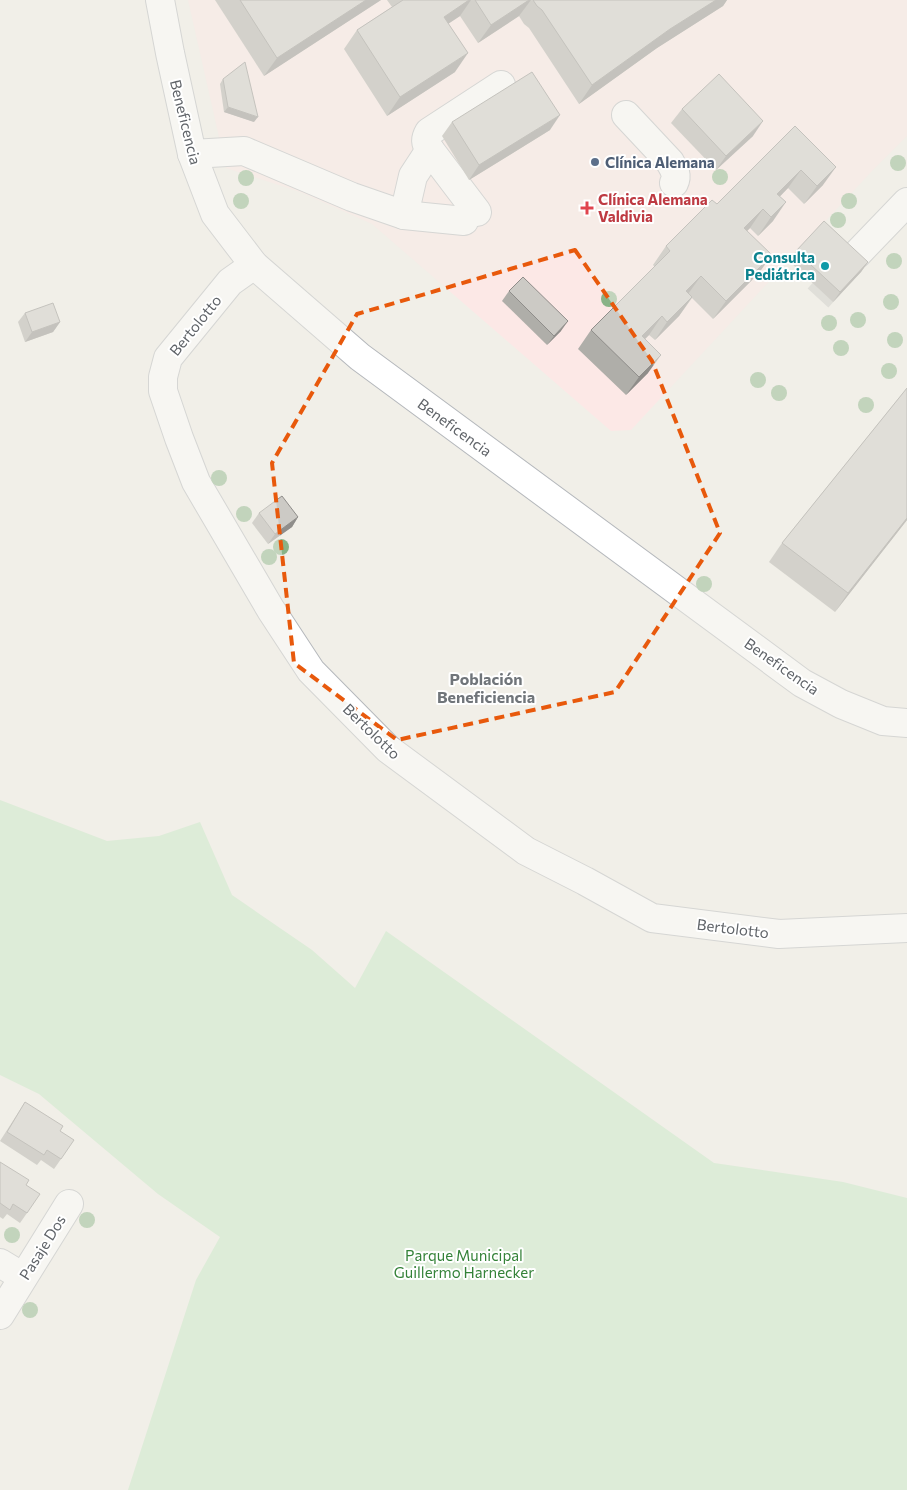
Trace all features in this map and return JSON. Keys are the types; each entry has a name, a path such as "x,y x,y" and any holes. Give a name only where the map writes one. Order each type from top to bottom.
{"street":[{"name":"Beneficencia","path":"160,0 192,154 215,214 254,265 360,357 802,683 841,704 883,721 907,723"},
{"path":"192,154 244,151 352,197 404,215 470,217 426,144 426,138 429,132 501,85"},
{"path":"626,115 675,169 676,178 674,183"},
{"path":"404,215 413,176 430,150"},
{"path":"857,254 907,202"},
{"name":"Bertolotto","path":"254,265 230,282 168,358 163,377 163,391 196,482 271,610 312,671 388,749 526,851 652,918 779,934 907,928"},
{"name":"Pasaje Dos","path":"0,1315 69,1204"},
{"path":"0,1263 23,1277"}],"highlighted area":[{"path":"575,250 652,361 720,533 615,692 397,740 294,663 272,463 357,314"}],"shaded area":[{"name":"Clínica Alemana Valdivia","path":"188,0 907,0 907,136 873,170 631,430 611,431 372,224 300,192 226,168"}],"green space":[{"name":"Parque Municipal Guillermo Harnecker","path":"0,800 107,841 159,836 200,822 232,895 312,950 355,988 386,931 714,1163 843,1182 907,1198 907,1490 128,1490 196,1280 220,1237 158,1194 39,1094 0,1075"}],"building":[{"path":"240,0 366,0 277,58"},
{"path":"403,0 469,0 444,17 468,53 400,97 357,30"},
{"path":"475,0 529,0 491,25"},
{"path":"533,0 716,0 670,29 592,85 542,10"},
{"path":"245,62 258,117 228,107 223,79"},
{"path":"532,72 560,115 479,165 452,122"},
{"path":"719,74 763,121 726,156 682,109"},
{"path":"795,126 836,167 817,186 801,170 777,194 786,202 771,217 763,209 744,228 772,255 726,301 701,276 686,291 692,297 667,322 662,316 642,336 661,355 639,377 591,330 670,251 666,246 712,200 717,204"},
{"name":"Consulta Pediátrica","path":"824,221 868,262 840,292 796,251"},
{"path":"523,277 568,321 554,336 509,291"},
{"path":"53,303 60,322 32,332 25,313"},
{"path":"907,388 907,518 848,593 782,543"},
{"path":"282,496 298,517 275,534 259,513"},
{"path":"25,1102 63,1126 60,1131 74,1140 61,1159 47,1150 44,1155 7,1132"},
{"path":"0,1162 29,1180 26,1185 40,1194 27,1213 13,1204 10,1210 0,1203"}],"tunnel":[{"path":"818,298 848,265"}],"place":[{"name":"Clínica Alemana","path":"595,162"},
{"name":"Clínica Alemana Valdivia","path":"587,208"},
{"name":"Consulta Pediátrica","path":"825,266"}],"district":[{"name":"Población Beneficiencia","path":"486,687"}]}
